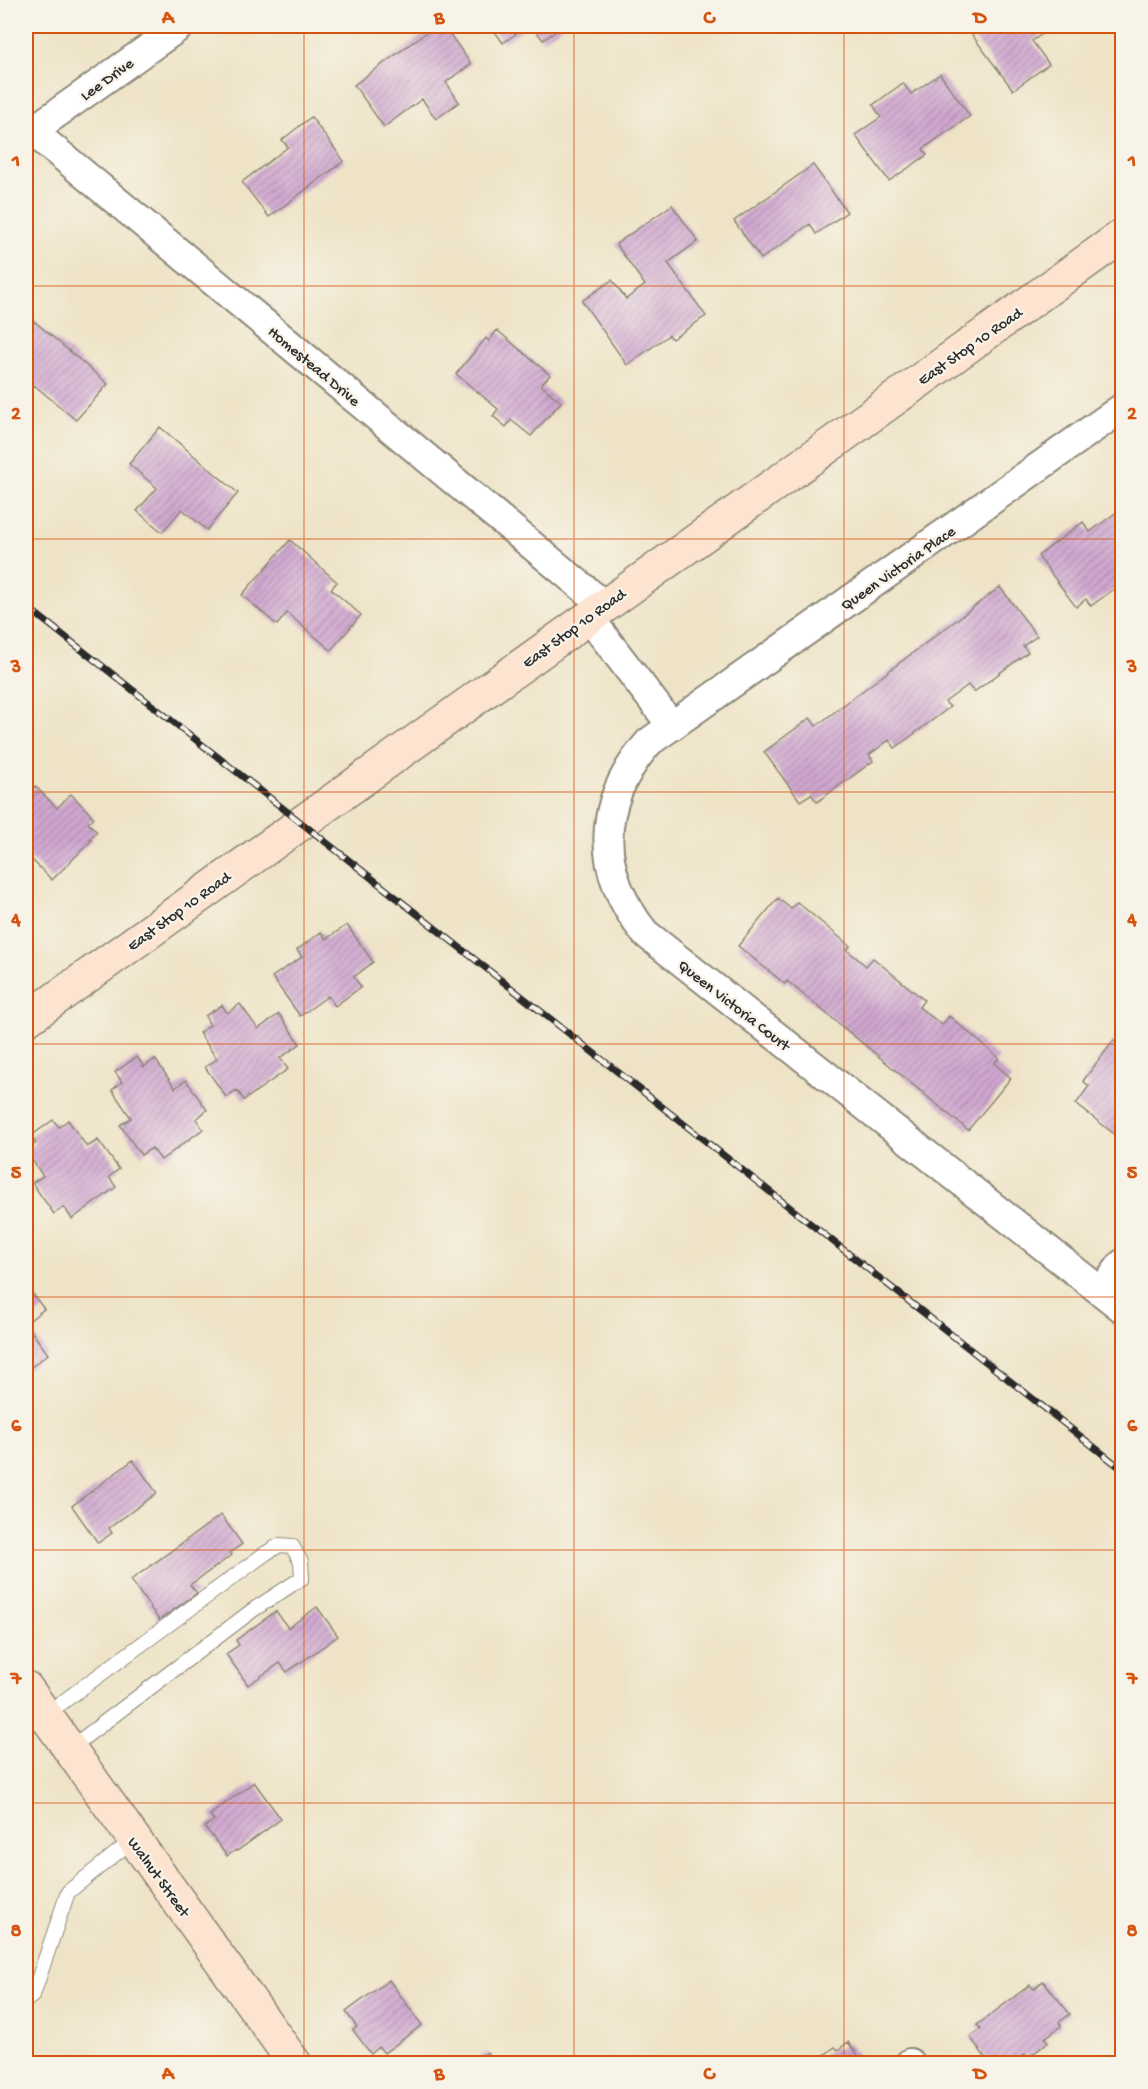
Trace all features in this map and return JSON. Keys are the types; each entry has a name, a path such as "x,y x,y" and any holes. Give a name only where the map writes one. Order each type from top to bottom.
{"street":[{"name":"Lee Drive","path":"29,128 180,26"},
{"name":"Homestead Drive","path":"29,128 596,611"},
{"name":"East Stop 10 Road","path":"26,1020 1122,236"},
{"name":"Queen Victoria Place","path":"672,726 1122,408"},
{"path":"596,611 672,726"},
{"name":"Queen Victoria Court","path":"672,726 649,742 631,763 613,800 608,828 608,855 614,881 631,915 654,941 1112,1299"},
{"path":"1112,1299 1122,1264"},
{"name":"Walnut Street","path":"26,1688 295,2064"}],"lane":[{"path":"45,1715 266,1552 280,1545 292,1546 301,1562 302,1578 253,1611 69,1749"},
{"path":"26,2001 33,1995 68,1892 134,1839"}],"building":[{"path":"435,26 444,26 471,64 446,82 459,102 436,119 422,99 384,127 354,85"},
{"path":"491,26 527,26 503,43"},
{"path":"532,26 564,26 543,40"},
{"path":"985,26 1054,26 1032,41 1049,64 1013,90 972,35"},
{"path":"940,74 970,116 923,149 927,155 889,181 855,135 881,117 873,105 903,83 911,94"},
{"path":"311,117 344,161 269,217 242,182 288,147 282,140"},
{"path":"813,165 847,212 816,234 810,224 761,259 734,221"},
{"path":"672,205 698,241 668,263 706,316 672,339 669,335 627,365 582,301 612,280 626,299 645,285 616,244"},
{"path":"34,321 108,384 76,420 34,385 26,395 26,332"},
{"path":"497,330 550,375 541,385 561,402 531,436 511,420 506,427 493,416 498,409 456,374 486,338 489,341"},
{"path":"160,427 238,493 207,530 182,509 162,532 137,511 157,488 129,464"},
{"path":"1122,508 1122,583 1091,606 1086,599 1076,607 1038,556 1083,522 1090,532"},
{"path":"290,540 337,582 331,589 361,615 331,650 287,613 277,625 242,595"},
{"path":"1000,587 1037,636 1023,646 1028,652 974,692 968,685 945,702 950,707 895,748 889,740 869,755 873,761 817,802 811,794 800,801 764,752 810,718 816,726"},
{"path":"35,786 57,808 71,794 94,818 88,823 97,832 90,839 92,840 52,880 26,854 26,796"},
{"path":"778,898 791,909 797,902 850,946 847,950 866,966 873,958 924,1000 919,1007 942,1025 949,1016 999,1058 994,1063 1011,1078 968,1130 787,981 785,984 738,946"},
{"path":"347,925 373,962 354,977 361,987 335,1006 328,996 300,1016 272,977 302,957 297,950 321,932 326,939"},
{"path":"240,1004 258,1029 279,1014 300,1044 280,1058 288,1069 244,1100 237,1090 226,1097 205,1067 217,1059 199,1033 210,1025 205,1016 222,1005 227,1013"},
{"path":"1114,1040 1120,1045 1122,1042 1122,1140 1076,1104 1089,1086 1083,1081"},
{"path":"137,1057 144,1067 155,1059 175,1088 186,1080 207,1110 196,1119 203,1129 161,1160 152,1148 141,1155 120,1125 131,1118 112,1090 122,1082 115,1072"},
{"path":"53,1120 59,1127 68,1120 87,1147 98,1140 119,1169 109,1177 116,1187 72,1219 64,1207 54,1214 32,1183 43,1176 26,1151 36,1143 31,1136"},
{"path":"26,1285 44,1309 26,1323"},
{"path":"26,1324 48,1354 26,1371"},
{"path":"133,1460 157,1493 109,1528 112,1533 98,1543 72,1506"},
{"path":"221,1515 242,1544 230,1553 232,1555 190,1585 197,1593 159,1620 131,1580"},
{"path":"317,1607 338,1636 287,1672 280,1663 248,1685 226,1654 239,1645 236,1640 276,1611 288,1628"},
{"path":"254,1782 281,1819 227,1856 205,1827 214,1820 210,1815"},
{"path":"389,1980 422,2025 384,2053 379,2047 371,2054 353,2030 357,2027 346,2012"},
{"path":"1043,1981 1070,2014 1059,2022 1061,2026 1045,2038 1048,2042 1028,2058 1025,2054 1012,2064 990,2064 970,2037 981,2029 977,2025 1030,1985 1034,1989"},
{"path":"848,2042 864,2064 812,2064 835,2047 838,2050"},
{"path":"487,2052 495,2064 472,2064"},
{"path":"799,2056 804,2064 789,2064"}],"railway":[{"path":"26,606 1122,1469"}]}
